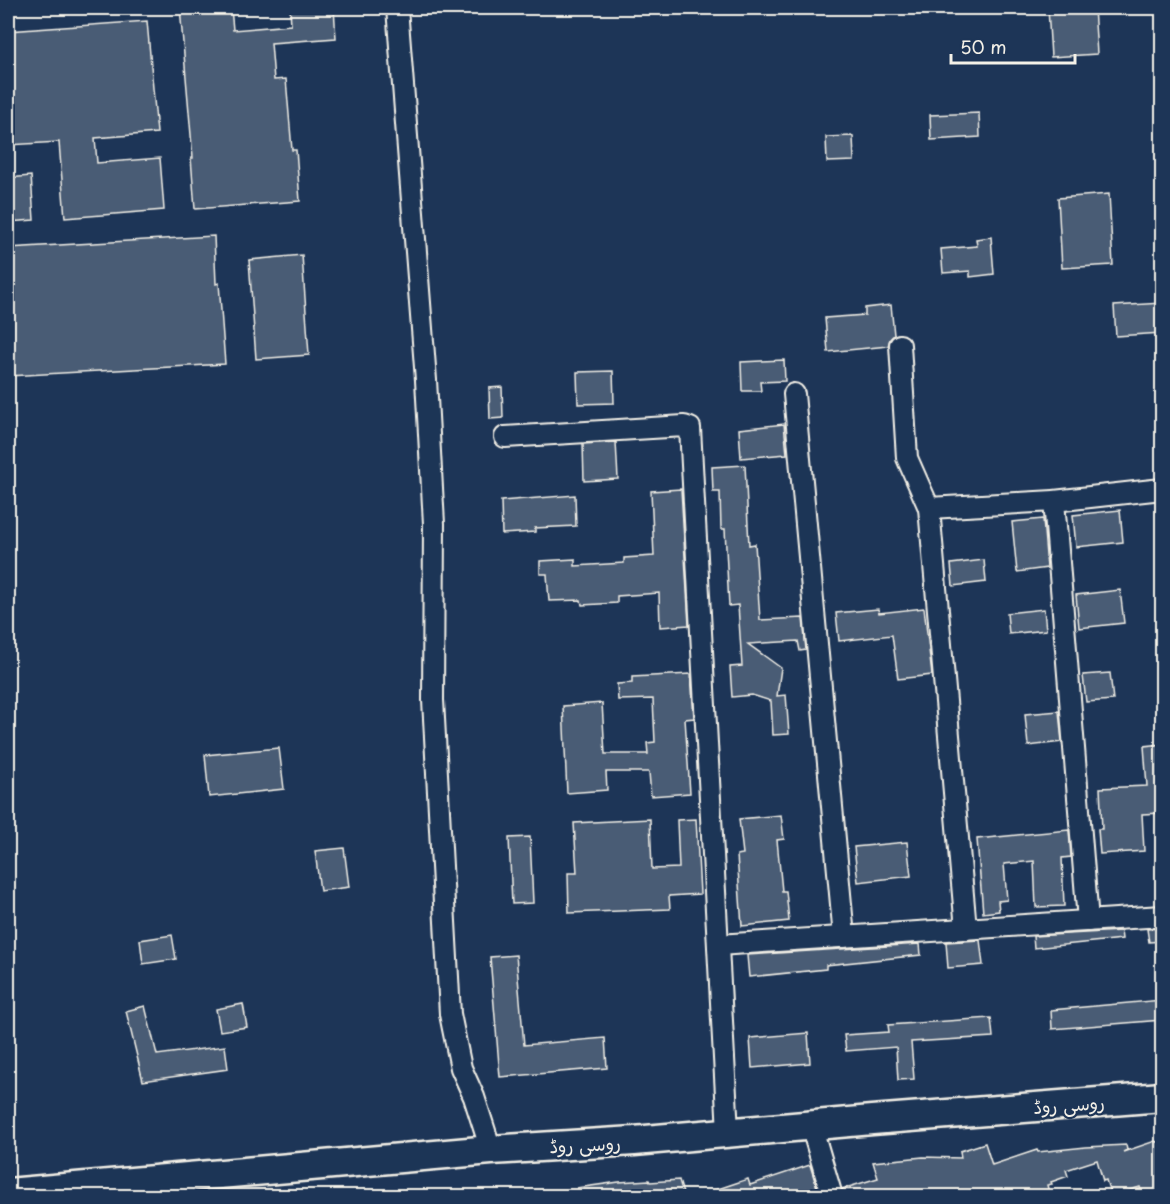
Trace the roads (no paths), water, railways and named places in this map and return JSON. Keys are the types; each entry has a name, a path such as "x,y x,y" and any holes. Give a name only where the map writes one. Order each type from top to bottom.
{"main road":[{"name":"روسی روڈ","path":"8,1192 120,1190 491,1150 634,1141 1162,1097"}],"street":[{"path":"397,8 426,380 434,524 433,700 450,1014 462,1068 491,1150"},
{"path":"900,345 908,458 929,508 966,929"},
{"path":"794,394 844,937"},
{"path":"505,437 684,426 690,428 728,1132"},
{"path":"929,508 1054,501 1162,489"},
{"path":"1054,501 1088,921"},
{"path":"718,945 1162,916"},
{"path":"811,1125 832,1197"}]}
